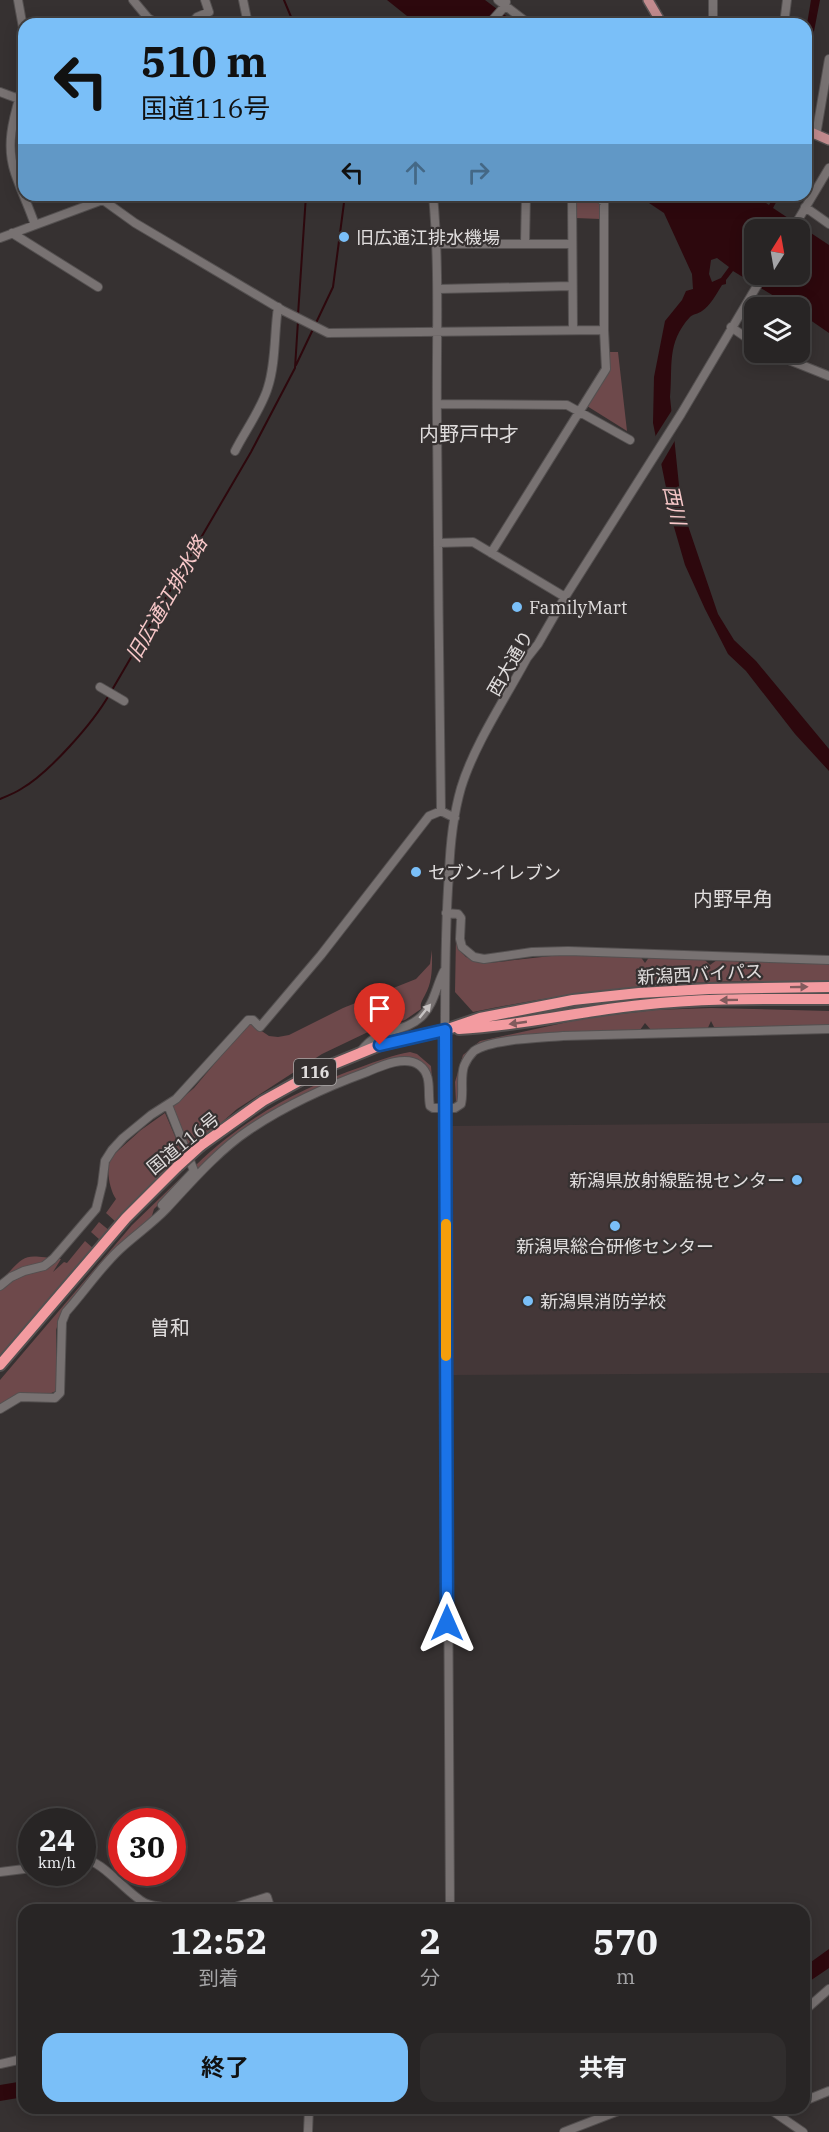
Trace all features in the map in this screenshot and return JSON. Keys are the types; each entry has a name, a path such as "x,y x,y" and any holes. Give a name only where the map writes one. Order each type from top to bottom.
{"highway":[{"name":"新潟西バイパス","path":"445,1030 480,1018 573,1000 708,989 829,987"},
{"name":"新潟西バイパス","path":"445,1030 490,1027 641,1005 697,1001 829,999"},
{"name":"国道116号","path":"0,1365 126,1218 200,1146 263,1101 319,1070 380,1045 445,1030"}],"main road":[{"path":"648,0 658,18"},
{"path":"812,133 829,140"}],"street":[{"path":"18,0 21,18"},
{"path":"133,0 148,18"},
{"path":"196,18 210,12 205,0"},
{"path":"243,0 245,18"},
{"path":"498,0 506,3 522,18"},
{"path":"713,0 713,18"},
{"path":"785,18 787,0"},
{"path":"494,18 506,3"},
{"path":"816,135 829,59"},
{"path":"0,92 18,99"},
{"path":"18,102 14,113 10,149 18,181"},
{"path":"812,197 829,168"},
{"path":"26,201 35,225"},
{"path":"0,238 100,201"},
{"path":"104,201 135,223 280,309 328,333 437,330 604,330"},
{"path":"434,201 438,244 437,404 441,812"},
{"path":"525,244 526,201"},
{"path":"572,201 573,329"},
{"path":"491,553 606,369 603,201"},
{"path":"799,219 809,201"},
{"path":"804,210 829,224"},
{"path":"12,233 98,287"},
{"path":"438,244 571,244"},
{"name":"西大通り","path":"450,1904 445,1382 446,914 450,846 460,790 475,753 527,658 538,644 565,597 649,465 757,285"},
{"path":"438,289 571,286"},
{"path":"235,451 268,388 280,309"},
{"path":"732,327 744,336"},
{"path":"797,363 829,376"},
{"path":"437,404 567,405 630,440"},
{"path":"438,543 473,542 565,597"},
{"path":"100,687 124,701"},
{"path":"0,1287 11,1277 24,1270 44,1266 53,1258 96,1209 105,1161 112,1150 123,1138 168,1105 248,1020 253,1020 260,1027 321,955 429,816 441,812 455,818"},
{"path":"446,914 458,914 461,918 462,947 474,957 484,959 532,952 568,951 829,960"},
{"path":"360,1053 368,1041 379,1034 405,1026 422,1016 432,1001 446,967"},
{"path":"0,1409 20,1397 55,1398 60,1393 62,1322 66,1312 117,1252 166,1209 231,1144 249,1130 302,1100 371,1070 408,1060 418,1063 425,1070 428,1078 430,1107 455,1108 461,1104 463,1068 474,1051 486,1046 525,1039 829,1029"},
{"path":"166,1209 162,1205 194,1171 168,1105"},
{"path":"96,1862 144,1903 149,1904"},
{"path":"0,1872 18,1870"},
{"path":"245,1904 267,1897 269,1904"},
{"path":"810,2006 829,1989"},
{"path":"0,2064 18,2060"},
{"path":"810,2099 829,2091"},
{"path":"308,2132 309,2114"},
{"path":"564,2132 610,2114"},
{"path":"777,2114 803,2132"}],"shaded area":[{"path":"576,201 596,201 601,205 600,219 575,218"},
{"path":"610,352 618,352 627,431 587,406 610,370"},
{"path":"456,936 460,951 466,957 489,963 560,955 640,956 645,963 650,956 704,959 710,965 717,960 829,964 829,982 756,981 649,986 543,999 473,1012 455,992"},
{"path":"432,950 431,979 421,1009 405,1020 368,1032 322,1054 237,1109 190,1150 172,1110 173,1106 194,1088 247,1025 253,1025 269,1036 289,1035 343,1008 416,979 430,964"},
{"path":"711,1008 829,1011 829,1026 715,1029 711,1021 707,1030 651,1030 645,1023 640,1030 540,1034 469,1051 459,1103 456,1103 455,1082 463,1055 480,1041 586,1018 655,1010"},
{"path":"410,1052 417,1054 431,1066 432,1079 428,1068 418,1059 403,1057 374,1066 273,1112 199,1172 196,1165 214,1148 253,1119 294,1095 338,1075 385,1058"},
{"path":"165,1113 183,1155 116,1222 106,1213 116,1199 109,1179 108,1167 111,1157 141,1130"},
{"path":"829,1123 829,1373 449,1375 450,1126"},
{"path":"190,1169 190,1174 154,1209 151,1219 60,1318 56,1330 56,1391 49,1394 24,1394 0,1404 0,1380 132,1225"},
{"path":"99,1222 110,1231 100,1240 91,1232"},
{"path":"85,1241 94,1249 0,1361 0,1282 21,1260 26,1258 61,1259 53,1272 64,1262 67,1263"}],"water":[{"path":"387,0 485,0 509,18 410,18"},
{"path":"811,0 820,0 812,42 812,18 808,18"},
{"name":"西川","path":"646,201 763,201 769,205 771,201 777,201 773,208 790,219 744,219 744,278 733,271 726,280 726,284 722,285 708,306 690,317 677,336 672,356 670,397 681,505 718,614 734,640 756,661 829,749 829,771 795,734 746,671 728,654 685,565 674,527 653,423 654,377 665,321 682,300 686,291 693,289 692,274 664,213","holes":["717,258 729,267 721,278 712,282 709,274 711,260"]},
{"path":"810,232 829,245 829,333 810,320 810,297 776,297 756,285 810,285"},
{"path":"829,1949 829,1968 810,1981 810,1963"},
{"path":"18,2082 18,2098 0,2101 0,2085"},
{"path":"426,2114 449,2114 441,2116"}],"pier":[{"path":"674,407 677,437 659,468 653,440"}],"waterway":[{"name":"旧広通江排水路","path":"284,0 292,18"},
{"name":"旧広通江排水路","path":"298,315 306,201"},
{"name":"旧広通江排水路","path":"296,365 333,287 344,201"},
{"name":"旧広通江排水路","path":"112,690 251,452 295,368 298,321"},
{"name":"旧広通江排水路","path":"0,799 32,782 57,760 82,733 109,695"}],"slow traffic":[{"path":"446,1224 446,1356"}],"place":[{"name":"旧広通江排水機場","path":"344,237"},
{"name":"FamilyMart","path":"517,607"},
{"name":"セブン-イレブン","path":"416,872"},
{"name":"新潟県放射線監視センター","path":"797,1180"},
{"name":"新潟県総合研修センター","path":"615,1226"},
{"name":"新潟県消防学校","path":"528,1301"}],"district":[{"name":"内野戸中才","path":"469,433"},
{"name":"内野早角","path":"733,898"},
{"name":"曽和","path":"170,1327"}],"route":[{"path":"380,1045 445,1030 447,1623"}]}
